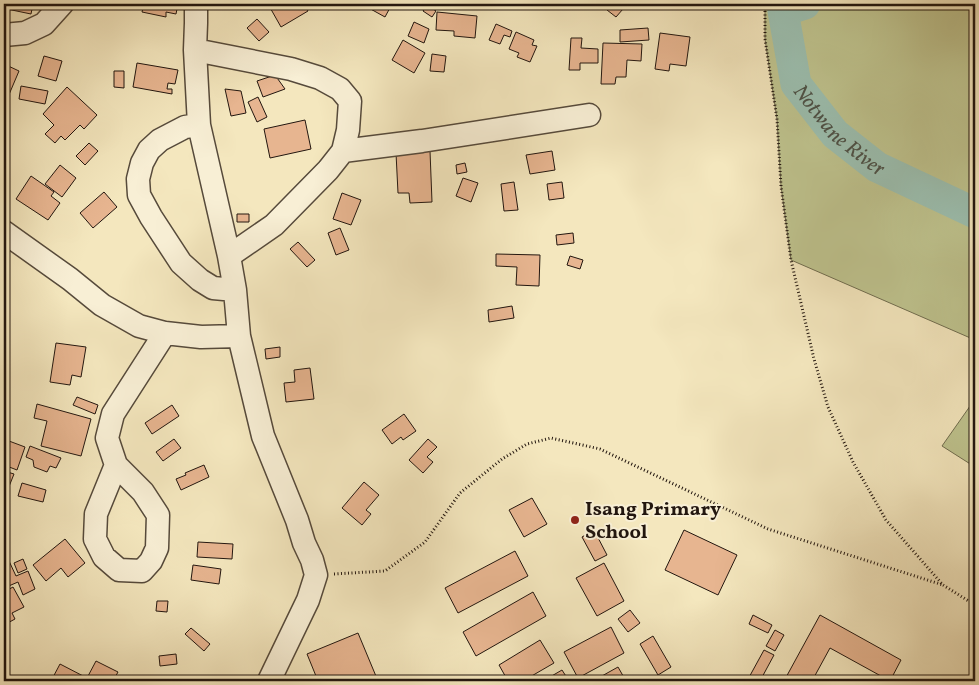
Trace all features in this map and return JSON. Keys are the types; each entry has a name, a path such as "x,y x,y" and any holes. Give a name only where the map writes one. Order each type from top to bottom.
{"street":[{"path":"4,35 25,33 44,24 62,4"},
{"path":"196,4 195,50 199,125 229,256 235,290 239,336 263,436 297,520 316,575 308,600 269,681"},
{"path":"195,50 291,69 320,78 340,89 350,101 344,151 274,225 229,256"},
{"path":"344,151 589,115"},
{"path":"199,125 185,127 160,140 149,150 142,163 138,179 139,195 151,218 181,263 200,280 213,288 235,290"},
{"path":"4,232 70,279 102,305 139,326 165,333 201,337 239,336"},
{"path":"116,465 107,438 113,414 165,333"}],"path":[{"path":"765,4 765,40 777,120 781,186 791,260 814,359 828,407 853,462 886,520 943,585 975,606"},
{"path":"316,575 385,571 424,542 460,493 495,465 527,444 551,438 600,448 768,529 943,585"}],"green space":[{"path":"765,4 975,4 975,340 791,260 781,186 777,119 765,39"},
{"path":"975,399 975,467 942,446"}],"building":[{"path":"8,4 33,4 31,14 7,9"},
{"path":"144,4 178,4 176,14 166,12 166,17 142,12"},
{"path":"268,4 304,4 308,11 281,27"},
{"path":"369,4 392,4 385,17 367,7"},
{"path":"613,4 623,9 616,17 607,10"},
{"path":"427,5 436,11 432,17 423,11"},
{"path":"437,12 477,16 475,38 454,36 454,31 436,30"},
{"path":"257,19 269,32 259,41 247,28"},
{"path":"414,22 429,29 424,43 408,36"},
{"path":"496,24 512,31 510,37 504,35 500,44 489,40"},
{"path":"648,28 649,40 620,42 620,30"},
{"path":"516,32 534,40 532,45 537,46 530,62 517,57 519,53 509,49"},
{"path":"660,33 690,37 686,66 670,64 669,71 655,69"},
{"path":"571,38 582,38 581,48 598,49 598,63 580,63 580,70 569,70"},
{"path":"403,40 425,53 414,73 392,60"},
{"path":"603,43 642,44 641,61 627,60 626,77 616,77 615,84 601,84"},
{"path":"432,54 446,56 444,72 430,71"},
{"path":"44,56 62,61 56,81 38,76"},
{"path":"137,63 178,70 175,84 168,83 167,89 172,89 172,94 133,87"},
{"path":"4,64 19,71 5,104 4,103"},
{"path":"114,71 124,71 124,88 114,87"},
{"path":"275,75 285,89 263,97 257,81"},
{"path":"21,86 48,91 45,104 19,99"},
{"path":"67,87 97,115 84,129 80,125 65,140 61,136 55,143 45,134 54,125 43,114"},
{"path":"225,89 241,91 246,113 231,116"},
{"path":"258,97 267,117 257,122 248,102"},
{"path":"305,120 311,149 270,158 264,129"},
{"path":"89,143 98,151 85,165 76,156"},
{"path":"430,151 432,202 410,203 409,193 398,193 396,153"},
{"path":"552,151 555,170 530,174 526,155"},
{"path":"465,163 467,172 457,174 456,165"},
{"path":"60,165 76,178 62,197 45,184"},
{"path":"31,176 54,192 51,196 60,203 48,220 16,199"},
{"path":"463,178 478,183 471,202 456,196"},
{"path":"514,182 518,210 504,211 501,184"},
{"path":"562,182 564,198 549,200 547,184"},
{"path":"104,192 117,207 93,228 80,213"},
{"path":"342,193 361,200 351,225 333,219"},
{"path":"237,214 249,214 249,222 237,222"},
{"path":"340,228 349,250 336,255 328,233"},
{"path":"573,233 574,243 557,245 556,235"},
{"path":"298,242 315,260 307,267 290,249"},
{"path":"496,254 540,255 539,286 516,285 517,267 496,266"},
{"path":"570,256 583,260 580,269 567,265"},
{"path":"512,306 514,318 489,322 488,310"},
{"path":"56,343 86,347 81,377 72,375 70,385 50,382"},
{"path":"280,347 280,357 266,359 265,349"},
{"path":"310,368 314,399 286,402 284,383 295,382 294,370"},
{"path":"77,397 98,405 95,414 73,405"},
{"path":"37,404 91,419 81,456 41,446 47,421 34,418"},
{"path":"172,405 179,416 152,434 145,423"},
{"path":"404,414 416,431 403,440 401,437 392,444 382,430"},
{"path":"174,439 181,448 163,461 156,452"},
{"path":"428,439 437,447 427,457 433,462 423,473 409,460"},
{"path":"9,441 25,447 17,470 4,465 4,456"},
{"path":"30,446 61,458 56,468 50,466 47,472 34,467 33,460 26,457"},
{"path":"204,465 209,477 181,490 176,479"},
{"path":"4,471 14,474 8,489 4,487"},
{"path":"364,482 379,495 366,510 371,514 362,525 342,508"},
{"path":"22,483 46,490 43,502 18,496"},
{"path":"532,498 547,524 524,537 509,510"},
{"path":"594,530 607,555 595,561 582,537"},
{"path":"684,530 737,555 718,595 665,570"},
{"path":"65,539 85,563 68,577 61,568 46,581 33,565"},
{"path":"198,542 233,544 232,559 197,557"},
{"path":"515,551 528,576 458,613 445,588"},
{"path":"23,559 27,569 18,573 14,563"},
{"path":"9,561 16,576 28,571 35,589 23,595 18,582 4,588 4,563"},
{"path":"604,563 624,601 597,616 576,578"},
{"path":"193,565 221,569 219,584 191,580"},
{"path":"13,587 24,607 12,613 15,619 4,625 4,592"},
{"path":"533,592 546,616 476,656 463,632"},
{"path":"157,601 168,601 167,612 156,611"},
{"path":"630,610 640,623 628,632 618,619"},
{"path":"753,615 772,625 768,633 749,624"},
{"path":"820,615 901,660 890,681 830,648 812,681 784,681"},
{"path":"611,627 624,653 578,678 564,652"},
{"path":"191,628 210,644 204,651 185,634"},
{"path":"775,630 784,635 775,651 766,646"},
{"path":"358,633 378,681 318,681 307,654"},
{"path":"653,636 671,667 658,675 640,644"},
{"path":"540,640 554,663 523,681 508,681 499,665"},
{"path":"764,650 774,655 760,681 747,681"},
{"path":"176,654 177,664 160,666 159,656"},
{"path":"96,661 118,672 113,681 51,681 60,664 87,678"},
{"path":"618,667 626,681 593,681"},
{"path":"562,670 569,681 543,681"}],"waterway":[{"name":"Notwane River","path":"805,4 783,11 796,84 835,134 877,167 975,213"}],"place":[{"name":"Isang Primary School","path":"575,520"}]}
